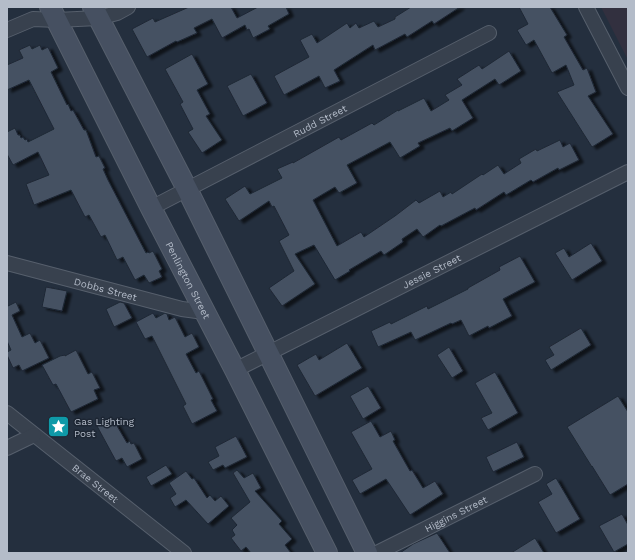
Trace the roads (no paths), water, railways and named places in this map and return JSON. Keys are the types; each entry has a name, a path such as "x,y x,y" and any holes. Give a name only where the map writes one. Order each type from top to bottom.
{"street":[{"path":"7,30 32,19 53,13 117,13 128,7"},
{"path":"586,7 628,88"},
{"path":"95,12 269,354 367,553"},
{"name":"Penlington Street","path":"53,13 327,553"},
{"name":"Rudd Street","path":"151,208 489,33"},
{"name":"Jessie Street","path":"235,370 628,172"},
{"name":"Dobbs Street","path":"7,263 182,309 204,312"},
{"name":"Brae Street","path":"7,413 184,553"},
{"path":"7,448 34,435"},
{"name":"Higgins Street","path":"376,553 535,474"}],"place":[{"name":"Gas Lighting Post","path":"59,427"}]}
